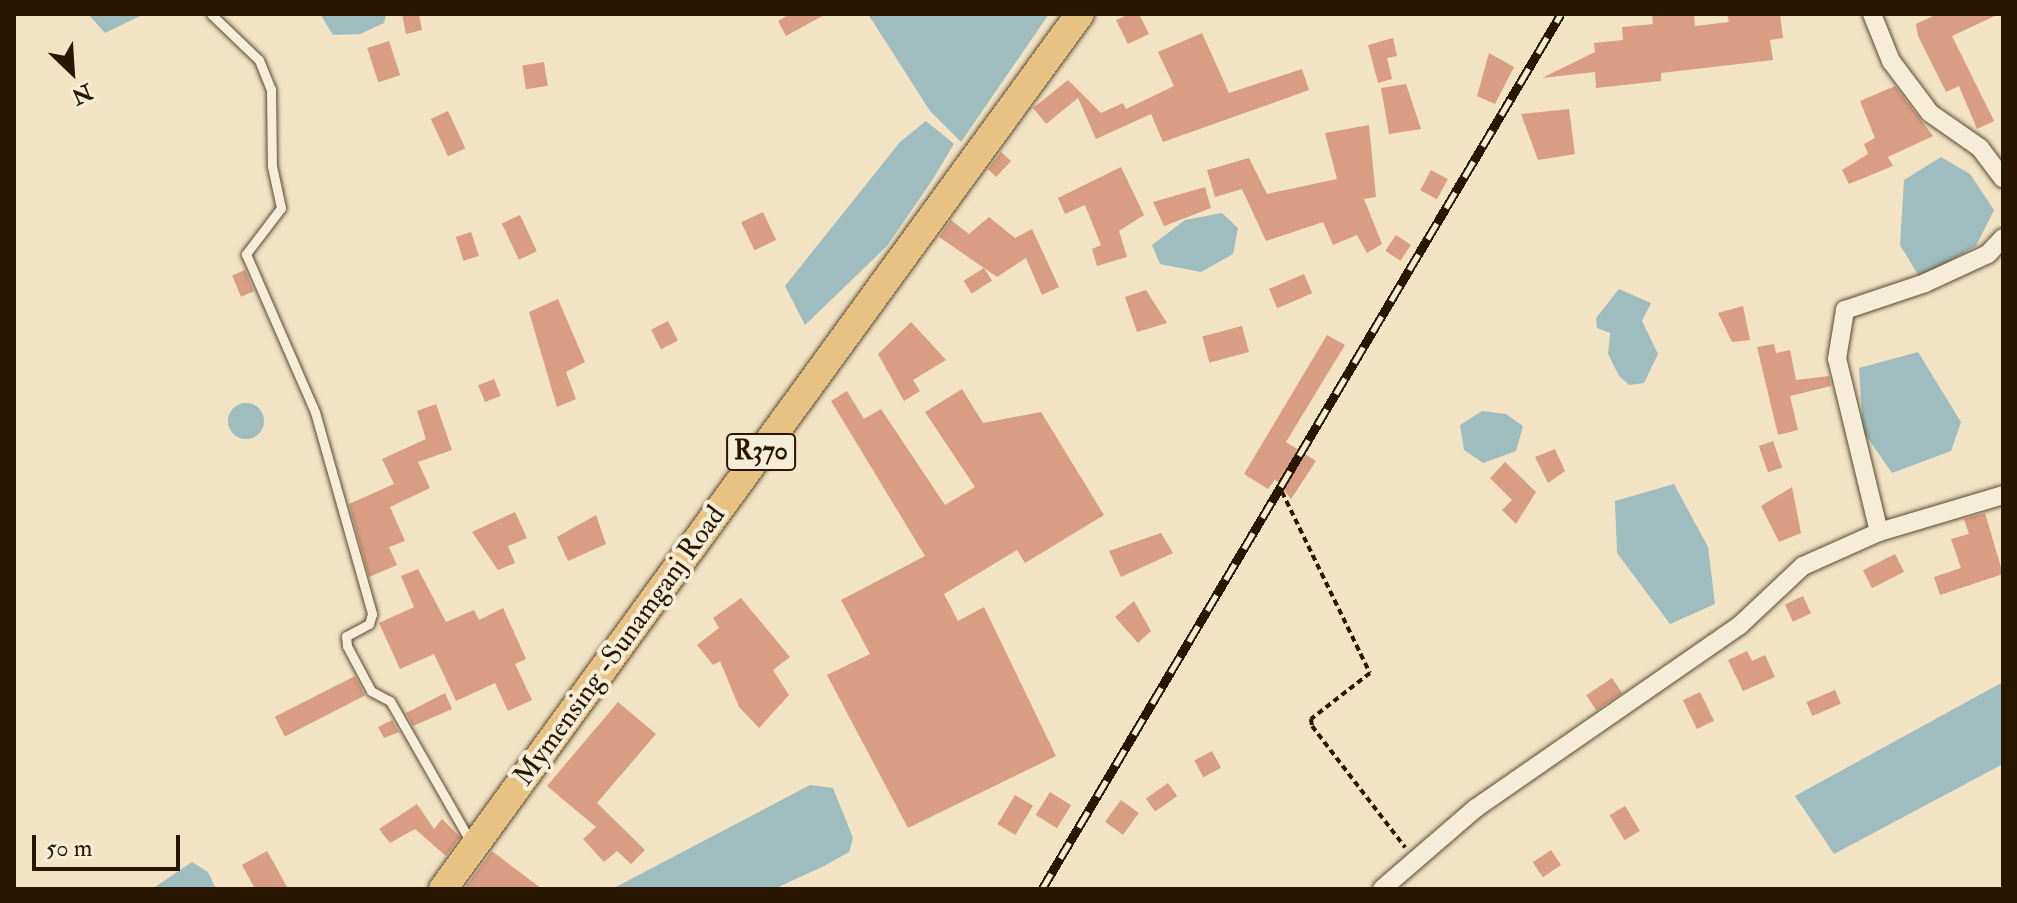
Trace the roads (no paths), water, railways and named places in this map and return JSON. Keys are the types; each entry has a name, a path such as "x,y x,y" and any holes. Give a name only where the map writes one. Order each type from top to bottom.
{"main road":[{"name":"Mymensing -Sunamganj Road","path":"443,889 1080,14"}],"street":[{"path":"1872,14 1891,61 1930,113 1980,148 2003,178"},
{"path":"1879,532 1837,359 1845,310 1925,283 1988,254 2003,238"},
{"path":"1382,889 1414,858 1739,626 1803,566 1879,532 2003,495"}],"lane":[{"path":"211,14 259,60 271,89 272,166 281,208 246,254 315,412 372,614 369,624 346,636 347,646 371,691 390,701 474,847"}],"water":[{"path":"89,14 144,14 105,33 89,15"},
{"path":"320,14 386,14 384,23 360,34 333,35"},
{"path":"868,14 1049,14 961,142 930,111"},
{"path":"926,121 954,144 887,246 805,325 785,286 900,142"},
{"path":"1941,157 1970,174 1994,210 1976,246 1920,278 1900,245 1904,180"},
{"path":"1222,213 1238,228 1233,254 1201,272 1160,264 1152,245 1185,220"},
{"path":"1619,289 1651,303 1642,321 1658,354 1644,383 1629,385 1619,376 1608,354 1610,333 1597,328 1596,318"},
{"path":"1918,352 1961,422 1951,451 1892,473 1863,431 1859,368"},
{"path":"246,403 259,408 264,421 259,434 246,439 233,434 228,421 233,408"},
{"path":"1482,411 1506,414 1523,426 1516,451 1483,463 1464,450 1460,425"},
{"path":"1674,484 1708,547 1715,604 1670,624 1617,553 1615,501"},
{"path":"2003,682 2003,764 1834,854 1795,796"},
{"path":"810,785 833,788 853,838 849,852 824,866 774,889 612,889"},
{"path":"192,862 208,872 216,889 152,889"}],"railway":[{"path":"1042,889 1561,14"}]}
